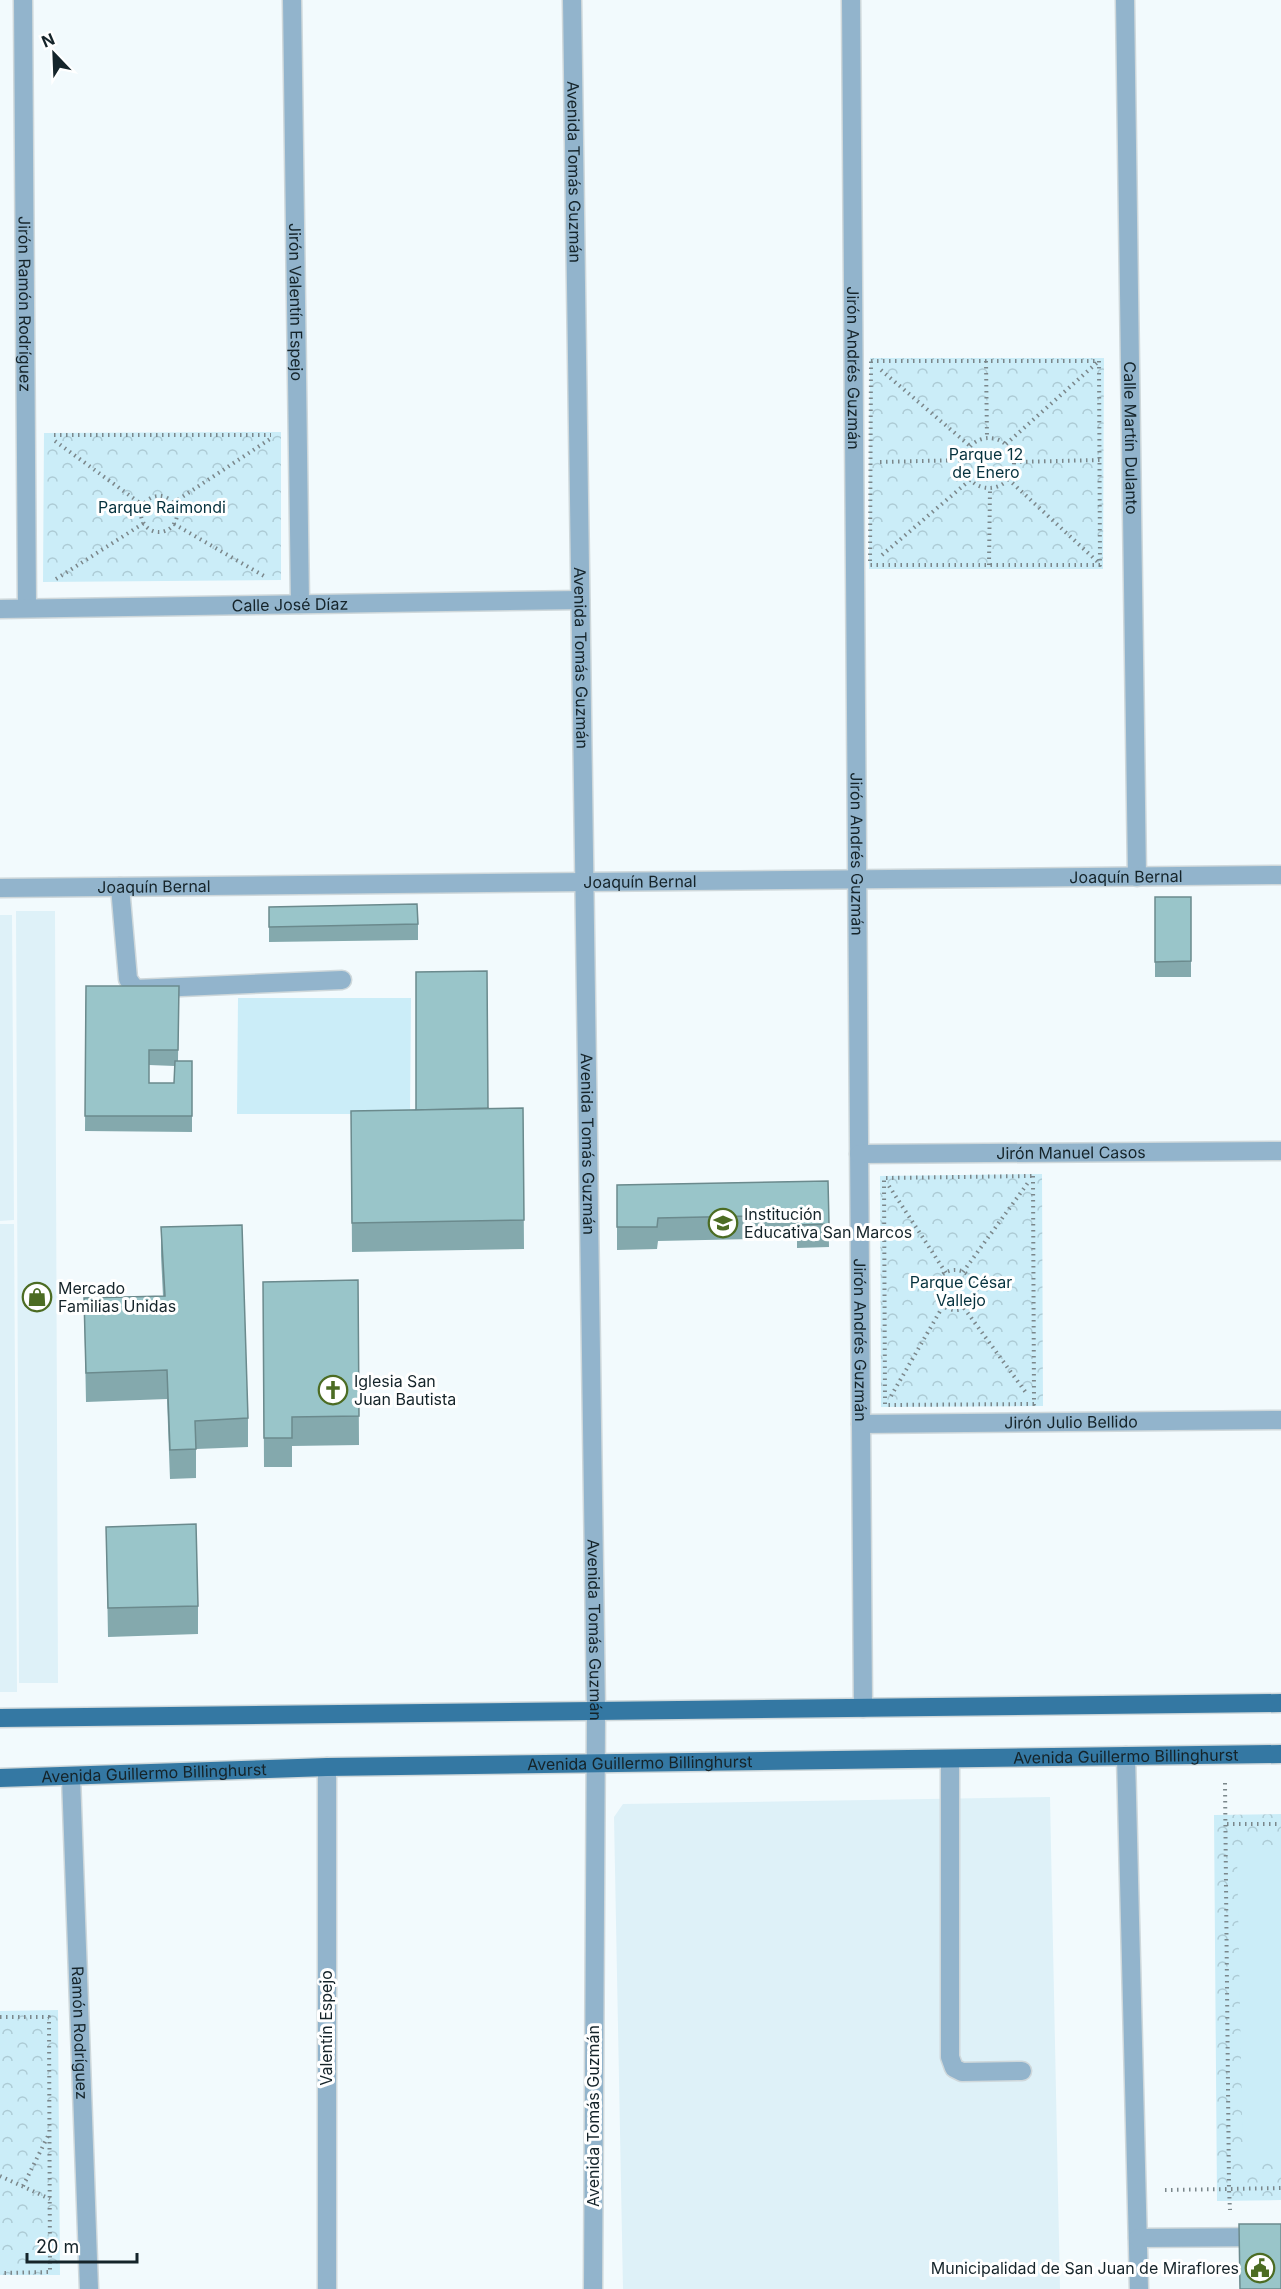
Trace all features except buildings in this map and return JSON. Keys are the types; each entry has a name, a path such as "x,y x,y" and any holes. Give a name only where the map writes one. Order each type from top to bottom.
{"main road":[{"path":"0,1718 1281,1703"},
{"name":"Avenida Guillermo Billinghurst","path":"0,1778 327,1767 1281,1754"}],"street":[{"name":"Jirón Ramón Rodríguez","path":"23,0 27,608"},
{"name":"Jirón Valentín Espejo","path":"292,0 300,604"},
{"name":"Avenida Tomás Guzmán","path":"572,0 582,882 596,1711 593,2289"},
{"name":"Jirón Andrés Guzmán","path":"851,0 862,361 858,879 863,1708"},
{"name":"Calle Martín Dulanto","path":"1125,0 1137,877"},
{"name":"Calle José Díaz","path":"0,609 580,600"},
{"name":"Joaquín Bernal","path":"0,888 1281,875"},
{"path":"120,887 128,980 135,989 342,981"},
{"name":"Jirón Manuel Casos","path":"859,1154 1281,1151"},
{"name":"Jirón Julio Bellido","path":"861,1424 1035,1413 1281,1420"},
{"path":"1126,1756 1139,2289"},
{"path":"950,1759 950,2057 954,2068 962,2072 1022,2071"},
{"name":"Valentín Espejo","path":"327,1767 327,2289"},
{"name":"Ramón Rodríguez","path":"71,1777 89,2289"},
{"path":"1138,2238 1281,2236"}],"path":[{"path":"862,361 1130,360"},
{"path":"862,361 970,446"},
{"path":"862,361 870,463 862,565"},
{"path":"986,361 987,438"},
{"path":"1006,444 1099,361"},
{"path":"1099,361 1100,565"},
{"path":"144,506 47,435 275,435"},
{"path":"275,435 275,447"},
{"path":"172,503 275,435"},
{"path":"987,438 1006,444 1014,462 1008,479 998,487 990,488 982,487 970,480 964,471 964,460 970,446 987,438"},
{"path":"870,463 964,460"},
{"path":"1014,462 1101,460"},
{"path":"1008,479 1100,565"},
{"path":"862,565 970,480"},
{"path":"989,565 990,488"},
{"path":"154,497 163,497 172,503 176,509 174,524 164,532 154,532 144,523 141,510 154,497"},
{"path":"59,585 47,585 144,523"},
{"path":"174,524 276,583 300,604"},
{"path":"862,565 1133,565"},
{"path":"1032,1152 1035,1413"},
{"path":"859,1154 884,1178 946,1273"},
{"path":"884,1178 1033,1176"},
{"path":"963,1272 1033,1176"},
{"path":"884,1178 885,1405"},
{"path":"952,1270 963,1272 970,1277 975,1289 972,1301 964,1308 955,1310 943,1306 936,1295 938,1282 952,1270"},
{"path":"861,1424 885,1405 943,1306"},
{"path":"964,1308 1035,1413"},
{"path":"885,1405 1035,1413"},
{"path":"1224,1755 1227,1824 1230,2237"},
{"path":"1227,1824 1281,1824"},
{"path":"0,2017 49,2017 50,2199 50,2272 0,2273"},
{"path":"23,2186 49,2134"},
{"path":"0,2176 50,2199"},
{"path":"1137,2190 1281,2188"}],"shaded area":[{"name":"Mercado Familias Unidas","path":"16,911 55,911 58,1683 19,1683"},
{"path":"0,915 12,915 14,1220 0,1221"},
{"path":"0,1224 14,1224 17,1692 0,1692"},
{"path":"1050,1797 1060,2289 623,2289 614,1817 623,1804"}],"green space":[{"name":"Parque 12 de Enero","path":"870,358 1104,358 1103,569 869,569"},
{"name":"Parque Raimondi","path":"281,432 281,580 43,582 44,433"},
{"path":"238,998 411,998 410,1114 237,1114"},
{"name":"Parque César Vallejo","path":"1042,1174 1043,1406 881,1407 880,1176"},
{"path":"1281,1814 1281,2200 1217,2201 1214,1815"},
{"path":"1237,1853 1281,1853 1281,2162 1243,2162"},
{"path":"58,2010 60,2275 0,2275 0,2011"}],"place":[{"name":"Institución Educativa San Marcos","path":"723,1223"},
{"name":"Mercado Familias Unidas","path":"37,1297"},
{"name":"Iglesia San Juan Bautista","path":"333,1390"},
{"name":"Municipalidad de San Juan de Miraflores","path":"1260,2268"}]}
